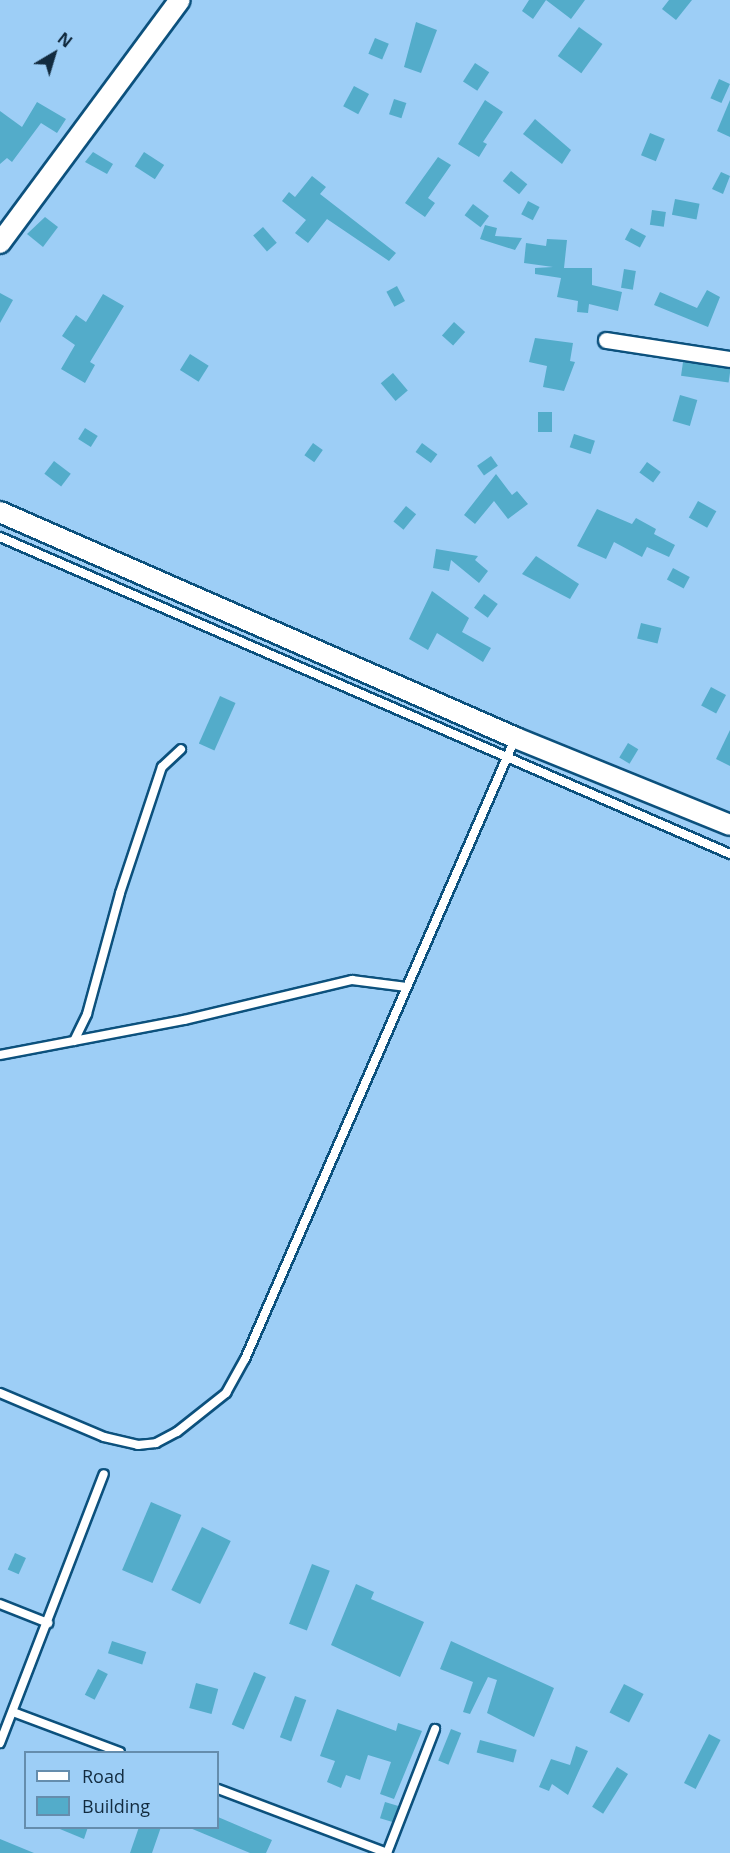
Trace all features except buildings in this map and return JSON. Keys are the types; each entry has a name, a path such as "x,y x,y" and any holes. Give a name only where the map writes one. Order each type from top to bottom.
{"street":[{"path":"0,243 180,0"},
{"path":"606,340 730,359"},
{"path":"0,512 516,738 730,825"}],"lane":[{"path":"0,537 730,854"},
{"path":"0,1393 105,1437 138,1445 156,1443 177,1432 226,1393 245,1359 516,738"},
{"path":"74,1041 87,1014 120,892 162,767 181,749"},
{"path":"0,1055 352,980 407,987"},
{"path":"0,1743 104,1474"},
{"path":"0,1604 48,1623"},
{"path":"12,1712 117,1751"},
{"path":"219,1789 387,1853 435,1729"}]}
